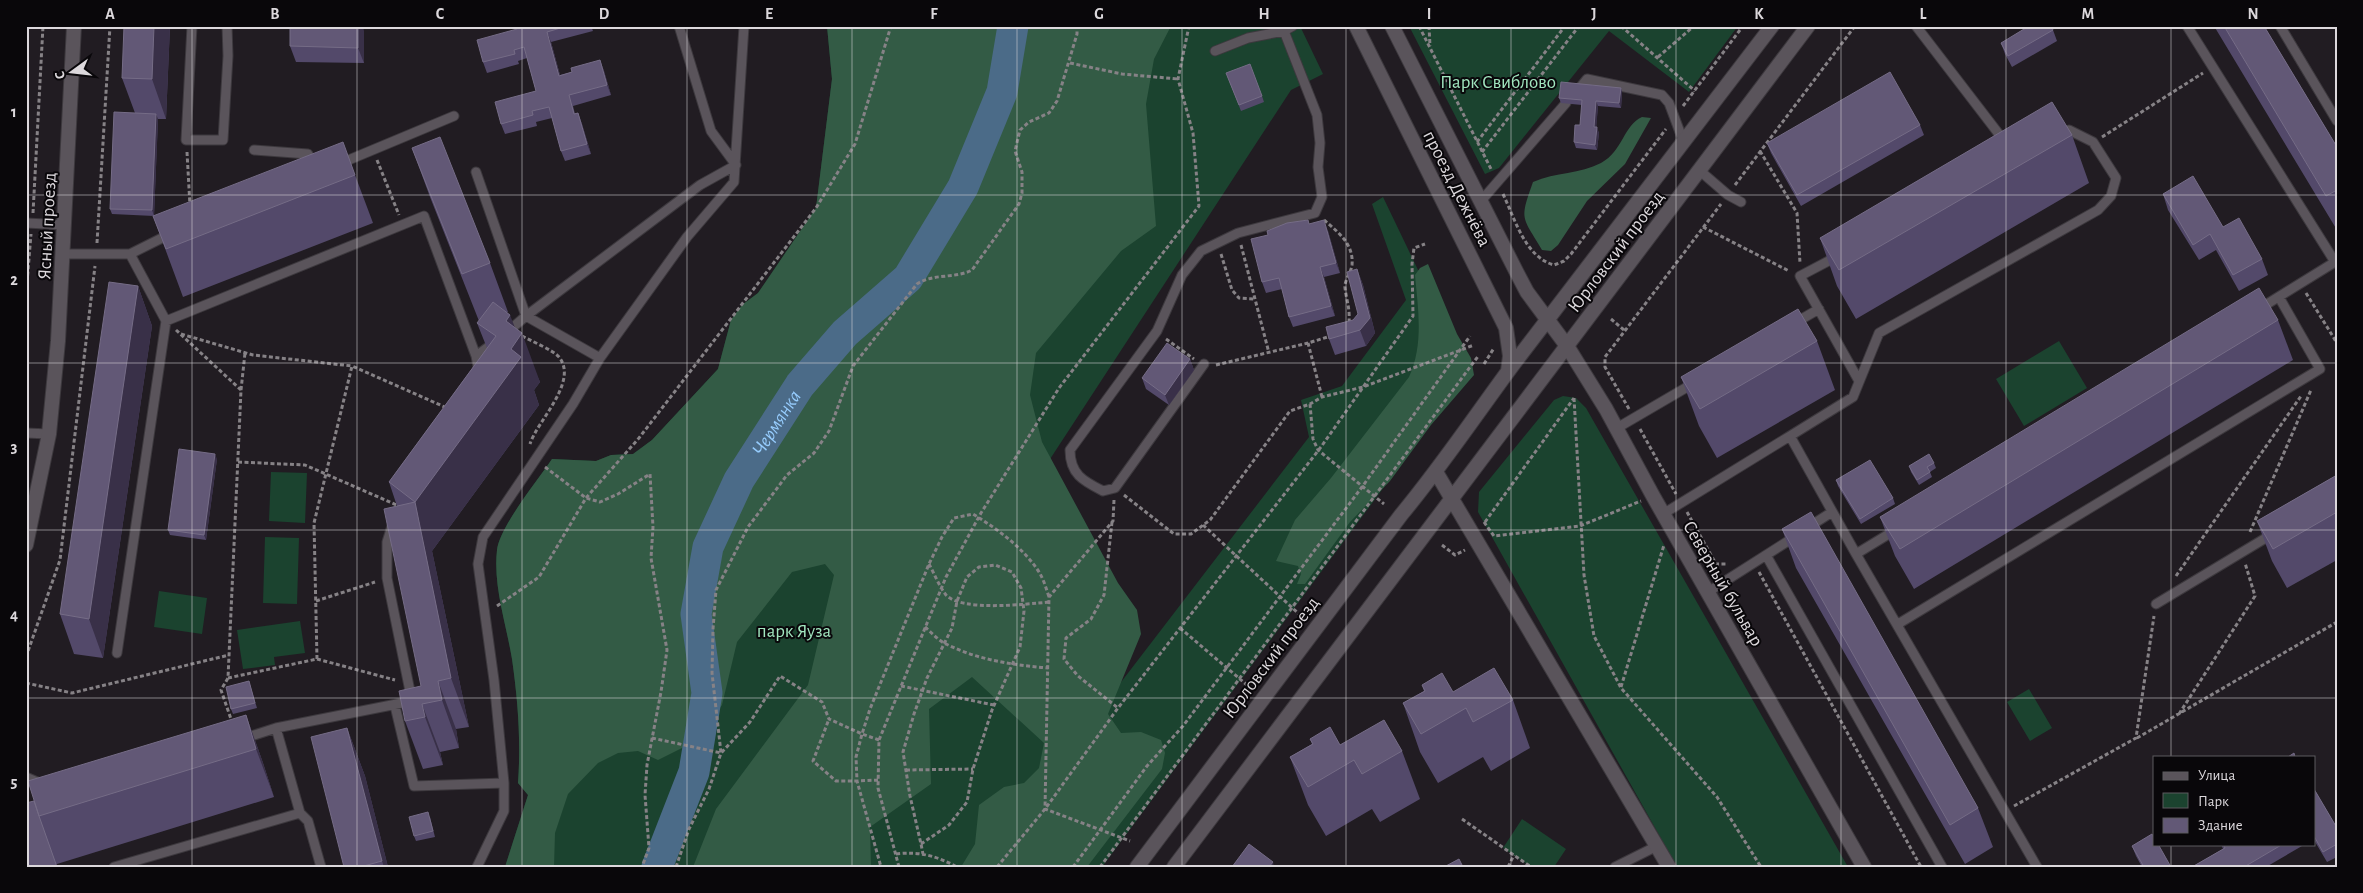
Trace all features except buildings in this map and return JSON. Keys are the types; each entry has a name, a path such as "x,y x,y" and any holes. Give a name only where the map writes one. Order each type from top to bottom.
{"main road":[{"name":"Ясный проезд","path":"26,545 49,434 64,254 74,26"},
{"name":"проезд Дежнёва","path":"1356,26 1506,328 1510,356 1508,372"},
{"name":"проезд Дежнёва","path":"1392,26 1517,273 1548,320"},
{"name":"Юрловский проезд","path":"1137,867 1401,515 1436,472 1508,372 1684,144 1772,26"},
{"name":"Юрловский проезд","path":"1174,867 1808,26"},
{"name":"Северный бульвар","path":"1548,320 1567,346 1617,428 1653,496 1864,867"},
{"path":"1436,472 1669,867"}],"lane":[{"path":"192,26 186,140 223,140 228,56 227,26"},
{"path":"679,26 711,131 736,165"},
{"path":"476,867 504,811 504,783 478,564 483,537 573,404 600,358 687,236 734,182 744,26"},
{"path":"1215,51 1248,38 1284,31 1293,26"},
{"path":"1916,26 2011,150"},
{"path":"2188,26 2336,262 2254,313"},
{"path":"2280,26 2337,121"},
{"path":"1204,364 1115,488 1103,491 1082,481 1070,462 1070,450 1157,331 1182,275 1200,251 1238,234 1315,213 1322,197 1318,167 1320,143 1316,115 1284,31"},
{"path":"1579,89 1587,79 1656,92 1666,99 1684,144"},
{"path":"1481,202 1566,103"},
{"path":"254,150 308,154 320,171 374,151 454,116"},
{"path":"1667,519 1682,503 1853,397 1879,333 2098,210 2111,196 2116,178 2093,142 2069,130 2051,139"},
{"path":"476,356 700,185 736,165"},
{"path":"1699,170 1728,194 1741,202"},
{"path":"476,172 526,316 600,358"},
{"path":"166,321 424,216 476,356 479,372 477,380"},
{"path":"29,223 65,225"},
{"path":"64,254 96,256 130,254 176,231"},
{"path":"1844,253 1800,276 1859,381"},
{"path":"116,653 166,321 130,254"},
{"path":"1898,624 2320,369 2279,298"},
{"path":"1785,329 1819,309"},
{"path":"1617,428 1701,378"},
{"path":"26,432 49,434"},
{"path":"1790,436 1856,554 1898,624 2033,866"},
{"path":"233,741 276,728 395,706 412,701 387,578 387,542 399,506"},
{"path":"1708,592 1832,512"},
{"path":"1856,554 1907,523"},
{"path":"2156,604 2281,528"},
{"path":"1766,555 1942,867"},
{"path":"395,706 414,786 504,783"},
{"path":"276,728 300,812 308,822 321,867"},
{"path":"26,777 48,787"},
{"path":"114,867 300,812"},
{"path":"1616,867 1658,846"}],"path":[{"path":"26,295 42,26"},
{"path":"26,657 60,560 96,256 110,26"},
{"path":"485,614 538,577 586,498 639,438 816,208 856,144 891,26"},
{"path":"721,753 712,673 716,590 748,527 787,475 814,453 819,446 829,431 854,366 917,284 923,280 964,274 972,270 1019,204 1022,193 1022,172 1015,151 1020,130 1029,122 1049,113 1057,101 1070,62 1077,34 1076,26"},
{"path":"899,867 878,788 878,740 942,588 979,518 1059,388 1199,206 1193,133 1178,79 1189,26"},
{"path":"1419,26 1530,250 1537,258 1554,265 1564,261 1571,254 1743,26"},
{"path":"1429,26 1430,49"},
{"path":"1477,142 1565,26"},
{"path":"1482,152 1579,26"},
{"path":"1621,26 1695,91"},
{"path":"1658,57 1694,26"},
{"path":"1855,26 1624,330 1605,357 1605,367 1716,564 1754,564 1921,867"},
{"path":"1070,62 1122,74 1178,79"},
{"path":"2093,142 2213,67"},
{"path":"186,140 191,215"},
{"path":"374,151 402,225"},
{"path":"1704,227 1800,276 1797,213 1760,151"},
{"path":"1315,213 1343,235 1348,247 1352,264 1344,286 1350,308 1349,326"},
{"path":"1238,234 1269,353"},
{"path":"1217,242 1232,290 1239,298 1255,299"},
{"path":"997,867 1045,809 1118,708 1318,450 1414,316 1412,264 1414,248 1426,244"},
{"path":"2301,285 2337,343"},
{"path":"1611,319 1624,330"},
{"path":"166,321 241,390"},
{"path":"511,330 559,357 564,372 559,395 530,441 528,452 535,460 586,498 600,502 618,494 650,474 653,527 651,558 667,650 647,765 645,795 649,848 642,867"},
{"path":"1157,331 1189,357 1209,366 1233,362 1337,334"},
{"path":"180,334 245,353 352,366 455,412"},
{"path":"1073,867 1147,766 1183,726 1362,487 1470,336"},
{"path":"1484,364 1498,342"},
{"path":"1308,343 1322,397"},
{"path":"1115,488 1174,534 1191,534 1210,520 1290,411 1310,404 1322,397 1363,387 1474,345"},
{"path":"233,741 221,690 228,678 241,390 245,353"},
{"path":"1100,867 1479,355"},
{"path":"317,659 314,524 352,366"},
{"path":"1600,373 1605,367"},
{"path":"1653,496 1580,526 1494,536 1485,522 1574,398 1580,526 1584,575 1594,636 1621,688 1717,797 1761,867"},
{"path":"1310,404 1313,439 1318,450 1384,504"},
{"path":"238,462 305,465 399,506"},
{"path":"1115,488 1104,595 1092,619 1066,638 1064,659 1078,676 1118,708"},
{"path":"881,867 857,781 856,757 882,678 929,564 942,536 954,518 973,514 997,529 1024,553 1038,570 1050,598"},
{"path":"1621,688 1667,519"},
{"path":"1045,809 1049,602 1050,598 1112,521"},
{"path":"1203,525 1300,615"},
{"path":"1442,545 1455,555 1464,550"},
{"path":"929,564 947,596 957,601 988,606 1049,602"},
{"path":"921,844 933,838 949,825 967,802 973,769 994,705 1020,647 1023,605 1021,588 1012,572 995,565 979,567 967,577 957,601 952,628 922,691 903,752 906,770 923,854"},
{"path":"316,601 387,578"},
{"path":"2136,738 2337,622"},
{"path":"926,627 944,644 979,657 1012,665 1048,668"},
{"path":"1180,628 1247,685"},
{"path":"26,683 72,693 229,655"},
{"path":"228,678 317,659 409,684"},
{"path":"676,867 689,829 709,789 721,753 750,722 780,676 822,702 829,719 813,762 836,782 878,780"},
{"path":"901,686 994,705"},
{"path":"829,719 878,740"},
{"path":"652,738 721,753"},
{"path":"906,770 973,769"},
{"path":"1045,809 1101,828 1130,841"},
{"path":"1462,820 1531,867"},
{"path":"896,854 923,854 943,859 957,867"},
{"path":"1508,867 1514,855"}],"green space":[{"name":"парк Яуза","path":"827,26 1300,26 1323,74 1291,90 1007,525 1092,720 1309,437 1301,400 1342,386 1406,300 1372,204 1383,197 1468,374 1102,867 505,867 528,795 518,783 519,736 516,690 496,564 500,540 512,516 552,459 596,461 611,455 633,454 652,440 718,369 731,320 742,305 758,293 816,208 832,79"},
{"name":"парк Яуза","path":"827,26 1171,26 1154,59 1146,104 1156,226 1121,251 1036,353 1030,395 1042,442 1118,583 1137,610 1141,634 1108,714 1121,733 1141,732 1161,740 1165,753 1162,769 1087,867 961,867 975,844 979,805 1004,787 1024,783 1039,768 1044,743 972,677 929,709 931,784 870,827 871,867 693,867 716,809 808,685 834,575 825,564 792,572 737,642 722,705 696,741 658,760 638,751 618,753 598,763 568,794 555,833 554,867 505,867 528,795 518,783 519,736 516,690 496,564 500,540 512,516 552,459 596,461 611,455 633,454 652,440 718,369 731,320 742,305 758,293 816,208 832,79"},
{"name":"Парк Свиблово","path":"1409,26 1738,26 1689,92 1609,31 1499,168 1485,174"},
{"path":"1642,117 1651,118 1625,164 1587,201 1558,245 1551,251 1542,250 1530,231 1524,212 1533,182 1550,176 1593,167 1601,163 1614,152 1631,126"},
{"path":"1428,264 1457,334 1471,358 1474,375 1431,425 1390,481 1350,522 1305,584 1297,584 1301,574 1298,566 1276,561 1295,520 1331,478 1409,377 1417,352 1419,326 1415,275 1420,268"},
{"path":"2059,341 2087,388 2024,426 1996,379"},
{"path":"1563,396 1576,398 1586,408 1848,867 1677,867 1478,512 1479,492 1554,400"},
{"path":"271,472 307,473 305,523 269,521"},
{"path":"265,537 299,538 297,604 263,603"},
{"path":"159,591 207,598 202,634 154,627"},
{"path":"300,621 305,653 274,657 275,665 243,669 237,630"},
{"path":"2029,689 2052,728 2030,741 2007,702"},
{"path":"1522,819 1566,849 1554,867 1531,867 1503,848"}],"waterway":[{"name":"Чермянка","path":"657,867 694,772 707,693 696,614 708,547 739,480 800,385 845,333 908,278 963,187 1002,92 1013,26"}]}
